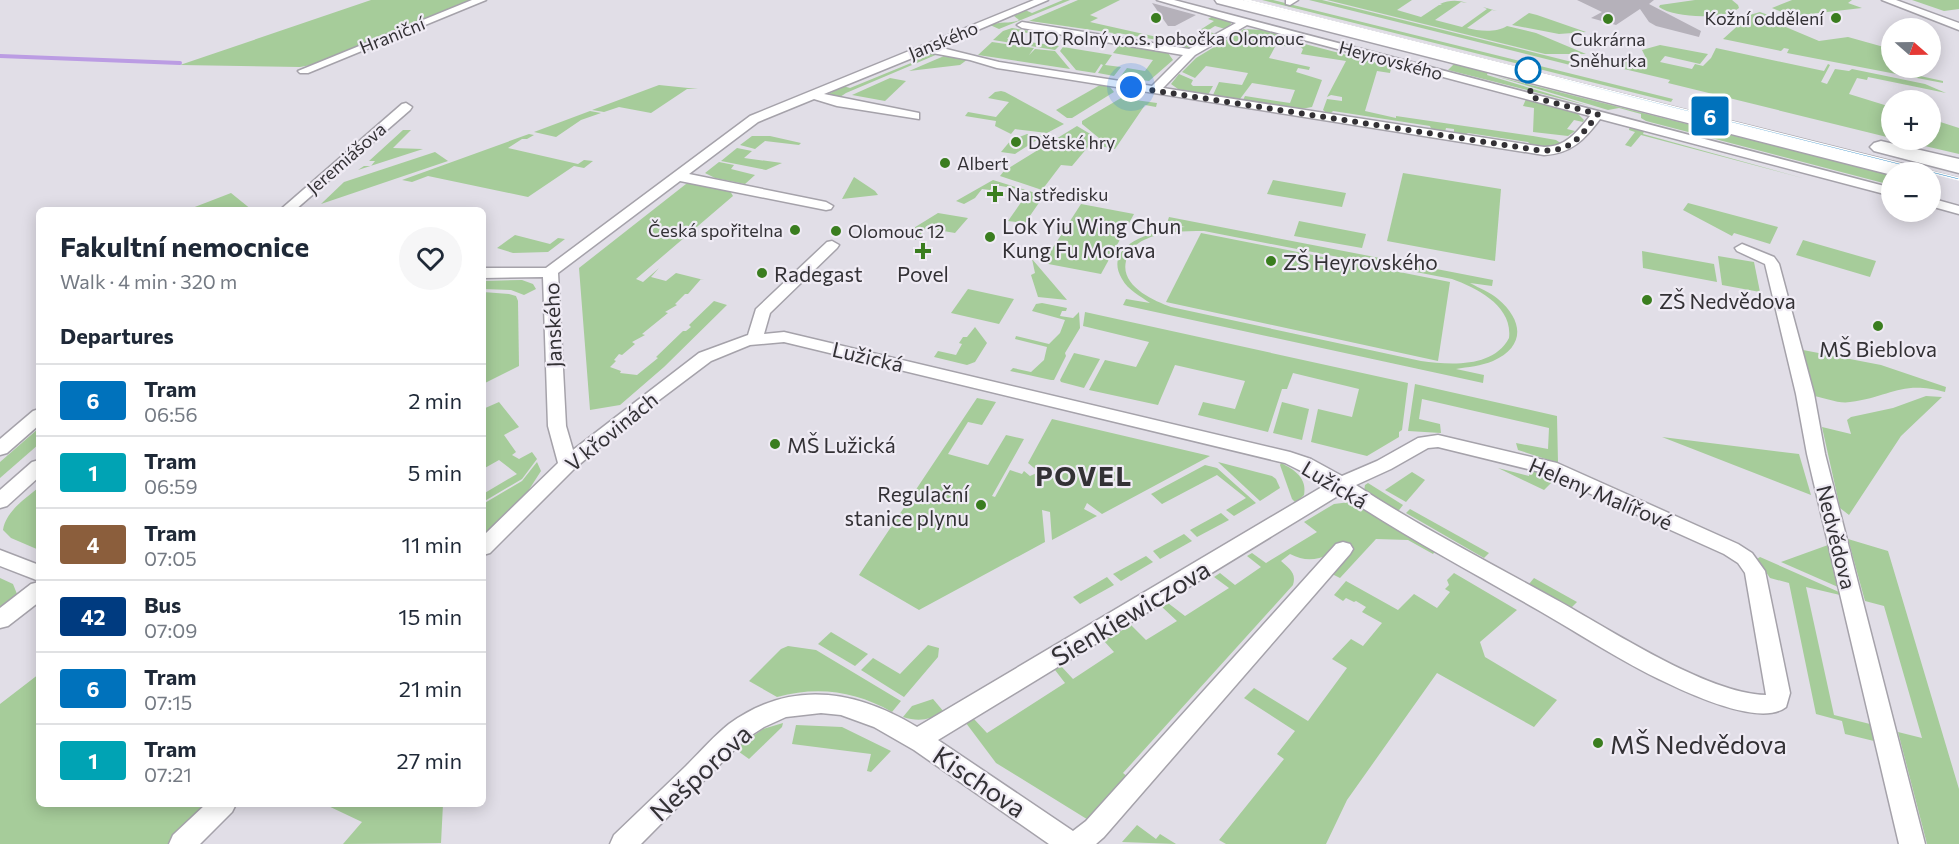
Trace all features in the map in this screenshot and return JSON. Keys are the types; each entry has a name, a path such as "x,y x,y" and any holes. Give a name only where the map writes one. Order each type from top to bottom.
{"main road":[{"path":"1223,0 1905,162"},
{"path":"1289,0 1905,162"},
{"path":"1941,165 1959,165"}],"street":[{"name":"Hraniční","path":"304,71 481,0"},
{"name":"Janského","path":"568,464 557,426 550,272 754,119 1043,0"},
{"name":"Heyrovského","path":"1162,0 1881,189"},
{"path":"1887,0 1959,27"},
{"path":"1154,90 1191,53 1245,22"},
{"path":"1022,25 1191,53"},
{"path":"925,48 972,57 997,65 1551,151 1567,147 1581,136 1598,114"},
{"path":"811,94 837,102 915,116"},
{"name":"Jeremiášova","path":"290,207 406,107"},
{"path":"677,176 826,206"},
{"path":"1941,205 1959,210"},
{"path":"755,338 762,312 832,244"},
{"name":"Nedvědova","path":"1742,248 1769,260 1772,264 1805,394 1816,454 1912,844"},
{"path":"486,273 550,272"},
{"name":"Lužická","path":"755,338 778,336 809,342 1283,457 1312,467 1342,484 1379,510 1650,664 1714,691 1760,704 1773,704 1778,700 1768,636"},
{"name":"V křovinách","path":"486,545 568,464 624,418 705,357 755,338"},
{"path":"0,448 36,418"},
{"name":"Heleny Malířové","path":"1342,484 1384,465 1425,442 1447,442 1550,468 1731,549 1745,558 1755,571 1768,636"},
{"path":"0,501 36,469"},
{"name":"Sienkiewiczova","path":"918,739 1342,484"},
{"path":"1076,844 1095,829 1343,549"},
{"path":"0,558 36,572"},
{"path":"0,620 36,596"},
{"name":"Nešporova","path":"623,844 736,734 756,719 778,710 822,703 844,706 863,712 918,739"},
{"name":"Kischova","path":"918,739 1071,844"},
{"path":"183,844 220,807"}],"green space":[{"path":"371,0 476,0 317,64 300,67 180,65"},
{"path":"1063,0 1070,0 999,29 990,25 1019,20 1014,16 1025,10 1032,13"},
{"path":"1078,0 1120,0 1090,15 1098,18 1090,22 1166,39 1171,35 1195,40 1206,34 1200,30 1214,21 1208,19 1213,16 1230,20 1231,24 1225,29 1215,26 1207,31 1216,34 1193,48 1183,48 1184,43 1177,42 1175,45 1179,47 1173,46 1174,43 1118,33 1112,35 1113,33 1030,21 1022,24"},
{"path":"1262,0 1273,0 1673,99 1671,102"},
{"path":"1309,0 1322,0 1584,65 1578,67"},
{"path":"1327,0 1412,0 1397,10 1421,17 1442,5 1440,4 1454,1 1464,2 1467,3 1461,2 1435,20 1462,27 1487,9 1483,7 1497,11 1492,10 1467,28 1482,31 1507,26 1536,33 1586,54 1545,54"},
{"path":"1695,0 1732,0 1739,8 1722,14 1699,16 1666,11 1659,7"},
{"path":"1792,0 1852,0 1848,3 1862,8 1792,16 1772,8"},
{"path":"1912,0 1959,0 1959,9 1944,11"},
{"path":"1760,12 1771,16 1764,18 1819,41 1848,37 1881,46 1881,71 1787,53 1789,49 1784,48 1781,51 1723,39 1743,21 1743,17"},
{"path":"1529,13 1586,32 1559,34 1512,25"},
{"path":"1012,28 1030,31 1028,33 1014,31 1007,39 1059,46 1055,50 993,40 1003,31"},
{"path":"1244,29 1263,30 1296,39 1292,47 1276,45 1269,58 1310,67 1309,70 1298,68 1296,72 1322,80 1312,107 1301,109 1243,100 1245,96 1290,103 1295,90 1252,83 1240,99 1213,95 1219,82 1242,85 1248,73 1206,66 1195,78 1182,72 1196,58"},
{"path":"992,42 1034,48 1029,55 1035,49 1055,51 1070,69 978,55"},
{"path":"1301,43 1385,65 1392,63 1390,73 1377,71 1365,111 1396,118 1396,116 1533,136 1556,140 1562,144 1534,148 1528,142 1468,133 1454,134 1454,129 1446,128 1445,132 1432,131 1430,126 1333,111 1329,115 1323,110 1327,99 1342,101 1342,97 1331,95 1327,97 1346,61 1301,54 1303,49 1299,46"},
{"path":"1120,44 1168,53 1173,60 1149,81 1120,77 1127,68 1145,71 1153,60 1113,53"},
{"path":"1660,45 1708,54 1700,64 1665,56 1660,62 1692,69 1695,64 1703,66 1711,58 1716,48 1824,71 1828,64 1830,65 1821,82 1827,84 1835,69 1849,71 1852,69 1881,75 1881,78 1896,78 1925,84 1939,90 1868,77 1867,80 1857,78 1849,94 1881,104 1881,136 1668,83 1670,80 1578,58 1640,59 1645,56 1642,50"},
{"path":"1063,47 1112,55 1105,65 1121,67 1114,76 1098,73 1103,65 1101,64 1095,73 1076,70 1060,51"},
{"path":"928,53 938,54 846,93 837,99 827,95 843,86 850,88 916,61 910,58"},
{"path":"944,56 968,59 960,65 909,71"},
{"path":"1454,64 1488,72 1487,75 1590,106 1448,70"},
{"path":"1179,74 1193,80 1191,84 1193,86 1213,86 1208,95 1178,89 1171,84"},
{"path":"1495,76 1881,172 1881,182 1646,121 1641,118 1641,114 1619,108 1608,110"},
{"path":"890,78 906,81 885,101 852,95"},
{"path":"1917,78 1929,78 1943,81 1943,83"},
{"path":"659,85 698,89 687,89 651,113 619,107 604,112 592,110"},
{"path":"1100,85 1110,87 1114,92 1072,118 1067,118 1056,110"},
{"path":"1001,91 1064,124 1047,133 1015,129 1011,134 995,126 996,121 965,116 968,112 996,117 1009,102 988,98 995,92"},
{"path":"1121,98 1157,103 1156,107 1145,105 1115,149 1095,145 1099,138 1082,124 1082,121"},
{"path":"1526,99 1576,112 1584,120 1583,122 1574,120 1567,129 1575,131 1568,136 1533,132 1534,108 1523,106"},
{"path":"590,111 601,113 581,120 556,137 534,132"},
{"path":"1941,122 1959,128 1959,154 1941,150"},
{"path":"1630,125 1645,129 1643,134 1806,179 1641,135 1631,147 1625,145 1635,132 1629,130"},
{"path":"1077,126 1092,135 1093,141 1072,166 1061,165 1042,190 1000,176 1004,171"},
{"path":"403,130 411,130 393,148 423,149 371,166 375,161 369,161"},
{"path":"529,134 534,135 508,148 578,164 584,160 593,161 584,168 574,166 528,197 428,176 412,182 402,180"},
{"path":"1027,134 1043,136 1015,154 1001,152 1011,140"},
{"path":"752,136 770,136 801,143 799,145 765,141 755,149 740,145"},
{"path":"737,148 752,151 744,158 782,163 766,170 721,161"},
{"path":"435,152 448,161 321,204 344,182"},
{"path":"719,162 734,165 731,169 755,175 745,184 715,178 705,173"},
{"path":"1403,173 1501,189 1495,261 1387,241"},
{"path":"854,177 875,191 878,195 842,199"},
{"path":"993,180 1029,191 995,185 990,190 982,189 975,198 964,204 956,201"},
{"path":"1273,180 1346,193 1342,207 1267,194"},
{"path":"694,183 730,191 733,196 636,279 643,282 659,268 651,277 666,281 676,273 701,279 688,294 685,294 675,304 677,305 665,312 668,313 642,334 645,335 632,342 635,344 622,355 619,354 610,367 621,371 620,373 637,375 658,358 656,357 683,331 691,327 689,325 714,301 727,305 664,367 620,405 590,410 579,268 686,184"},
{"path":"1029,191 1043,197 1025,223 1008,221"},
{"path":"231,193 248,207 195,207"},
{"path":"1688,203 1778,227 1770,244 1734,233 1732,236 1683,210"},
{"path":"1081,204 1134,214 1101,274 1043,263"},
{"path":"938,213 968,218 955,233 926,228 916,240 907,238 904,234"},
{"path":"1169,217 1493,280 1492,286 1470,283 1492,294 1507,307 1516,325 1516,341 1503,355 1493,361 1456,369 1484,375 1483,383 1123,305 1126,299 1150,303 1134,292 1122,279 1117,266 1119,256 1126,247 1137,240 1162,231 1185,227 1167,223","holes":["1204,231 1452,279 1482,293 1491,300 1499,308 1509,327 1509,338 1502,348 1482,360 1458,363 1421,361 1171,307 1140,291 1133,285 1125,270 1130,251 1144,240 1165,233"]},
{"path":"1299,221 1366,234 1362,248 1294,236"},
{"path":"1201,233 1450,282 1438,361 1166,302"},
{"path":"515,235 550,244 558,238 565,239 548,252 513,253 497,248"},
{"path":"1803,240 1876,261 1870,277 1796,255"},
{"path":"1642,251 1714,264 1717,282 1643,268"},
{"path":"1718,256 1754,262 1760,292 1722,285"},
{"path":"1032,259 1067,300 1038,297 1031,275 1035,273"},
{"path":"522,280 533,284 536,289 524,295 511,290 486,289 486,281"},
{"path":"968,289 1014,299 999,324 951,313"},
{"path":"486,292 516,296 519,366 486,382"},
{"path":"1036,304 1067,308 1060,316 1073,318 1079,312 1080,328 1065,353 1066,356 1054,380 1010,371 1013,368 1031,372 1044,360 1047,347 1015,339 1016,336 1049,344 1060,333 1065,320 1032,311"},
{"path":"1085,312 1408,383 1402,430 1399,432 1399,437 1367,456 1311,442 1318,409 1352,417 1359,389 1293,373 1287,389 1282,389 1268,432 1198,415 1203,402 1235,409 1245,381 1175,365 1158,405 1089,390 1105,360 1136,367 1149,342 1083,326"},
{"path":"975,327 987,343 975,362 967,365 934,357 938,351 956,355 963,337 967,337"},
{"path":"1803,350 1881,365 1946,387 1945,392 1917,388 1906,389 1864,400 1846,402 1814,396"},
{"path":"1074,353 1100,359 1084,388 1060,380"},
{"path":"1415,384 1557,416 1558,463 1518,450 1516,443 1548,449 1549,428 1422,399 1419,419 1440,424 1441,433 1408,431"},
{"path":"1926,396 1942,397 1901,436 1849,515 1840,508 1822,427 1851,434 1847,420 1851,417 1893,408"},
{"path":"977,398 996,402 982,425 968,422 948,454 988,465 1006,435 1024,439 992,496 995,497 1010,470 1022,474 1024,471 1030,476 1039,472 1028,463 1052,419 1210,456 1102,514 1087,503 1084,509 1097,516 1052,540 1050,512 1042,510 1045,542 919,610 859,575"},
{"path":"499,402 519,427 504,435 516,452 512,455 519,459 532,452 537,459 522,479 486,500 486,492 517,474 499,460 486,467 486,408"},
{"path":"1282,402 1309,409 1302,440 1273,433"},
{"path":"36,431 36,447 0,478 0,462"},
{"path":"1662,437 1799,454 1811,495"},
{"path":"537,462 541,471 523,499 486,535 486,502 522,481"},
{"path":"1218,462 1272,476 1280,488 1260,501"},
{"path":"1281,463 1299,475 1304,484 1304,495 1296,503 1292,499"},
{"path":"1205,465 1217,468 1256,503 1234,516 1226,510 1246,498 1217,475 1162,504 1151,494"},
{"path":"1531,466 1536,467 1536,473 1554,480 1544,490 1498,468 1529,476"},
{"path":"1412,472 1425,480 1406,502 1385,490"},
{"path":"1368,483 1403,505 1396,514 1364,491"},
{"path":"36,489 36,549 11,538 3,530 8,517"},
{"path":"1350,502 1367,507 1437,549 1433,554 1408,540 1376,539 1340,578 1330,573 1330,554 1310,559 1290,554 1281,561 1293,574 1293,585 1123,773 1129,778 1090,821 996,763 966,723 974,719 987,733 1065,683 1055,670 1061,666 1073,679 1114,652 1104,641 1131,625 1146,640 1177,621 1162,607 1168,603 1185,616 1229,588 1214,577 1220,573 1235,585 1261,567 1247,556 1252,553 1266,563 1317,532 1304,522 1334,504"},
{"path":"1410,509 1489,553 1484,558 1406,513"},
{"path":"1221,513 1229,520 1197,537 1190,530"},
{"path":"1184,534 1192,541 1160,559 1153,551"},
{"path":"1848,539 1888,551 1959,789 1959,844 1927,844 1898,732 1922,738 1884,606 1865,601"},
{"path":"1828,545 1838,587 1781,562"},
{"path":"1146,556 1153,562 1121,581 1113,574"},
{"path":"1760,557 1839,592 1840,595 1806,587 1834,715 1870,724 1874,741 1845,734 1842,721 1816,714 1789,583 1770,578 1757,559"},
{"path":"1454,573 1517,610 1480,642 1485,657 1557,700 1534,727 1437,673 1347,800 1326,844 1226,844 1219,840 1284,759 1277,754 1295,731 1244,698 1254,688 1308,721 1347,668 1332,659 1351,639 1363,646 1382,623 1362,612 1366,607 1356,601 1346,598 1343,601 1334,595 1346,581 1398,610 1414,594 1437,608 1450,592 1445,589 1449,585 1447,580"},
{"path":"1107,577 1114,585 1080,604 1073,597"},
{"path":"0,578 13,584 17,594 0,612"},
{"path":"1534,578 1577,602 1571,608 1529,584"},
{"path":"831,632 868,654 855,666 818,644"},
{"path":"928,645 939,648 938,657 904,697 861,670 873,658 900,674"},
{"path":"788,646 816,650 901,701 892,712 864,699 836,692 807,692 777,697 749,681 781,649"},
{"path":"36,676 36,807 206,807 168,844 0,844 0,704"},
{"path":"933,699 944,712 924,719 903,717 912,706"},
{"path":"783,723 782,727 749,759 735,749 763,729"},
{"path":"796,725 842,727 891,751 871,772 867,771 871,754 792,744"},
{"path":"330,807 443,807 441,843 343,844 362,822"},
{"path":"1137,825 1156,839 1160,834 1176,844 1122,842"}],"building":[{"path":"1577,0 1654,0 1649,4 1701,31 1699,37 1656,26 1649,22 1640,9 1616,25 1591,18 1602,12"},
{"path":"1152,3 1196,15 1175,26 1168,26"}],"waterway":[{"path":"0,56 180,63"}],"tram line":[{"path":"1247,0 1959,178"},
{"name":"6","path":"1248,0 1959,178"}],"place":[{"name":"AUTO Rolný v.o.s. pobočka Olomouc","path":"1156,18"},
{"name":"Kožní oddělení","path":"1836,18"},
{"name":"Cukrárna Sněhurka","path":"1608,19"},
{"name":"Dětské hry","path":"1016,142"},
{"name":"Albert","path":"945,163"},
{"name":"Na středisku","path":"995,194"},
{"name":"Česká spořitelna","path":"795,230"},
{"name":"Olomouc 12","path":"836,231"},
{"name":"Lok Yiu Wing Chun Kung Fu Morava","path":"990,237"},
{"name":"Povel","path":"923,251"},
{"name":"ZŠ Heyrovského","path":"1271,261"},
{"name":"Radegast","path":"762,273"},
{"name":"ZŠ Nedvědova","path":"1647,300"},
{"name":"MŠ Bieblova","path":"1878,326"},
{"name":"MŠ Lužická","path":"775,444"},
{"name":"Regulační stanice plynu","path":"981,505"},
{"name":"MŠ Nedvědova","path":"1598,743"}],"district":[{"name":"POVEL","path":"1084,475"}],"route":[{"path":"1131,87 1537,150 1564,149 1581,136 1598,114 1531,97 1528,70"}]}
